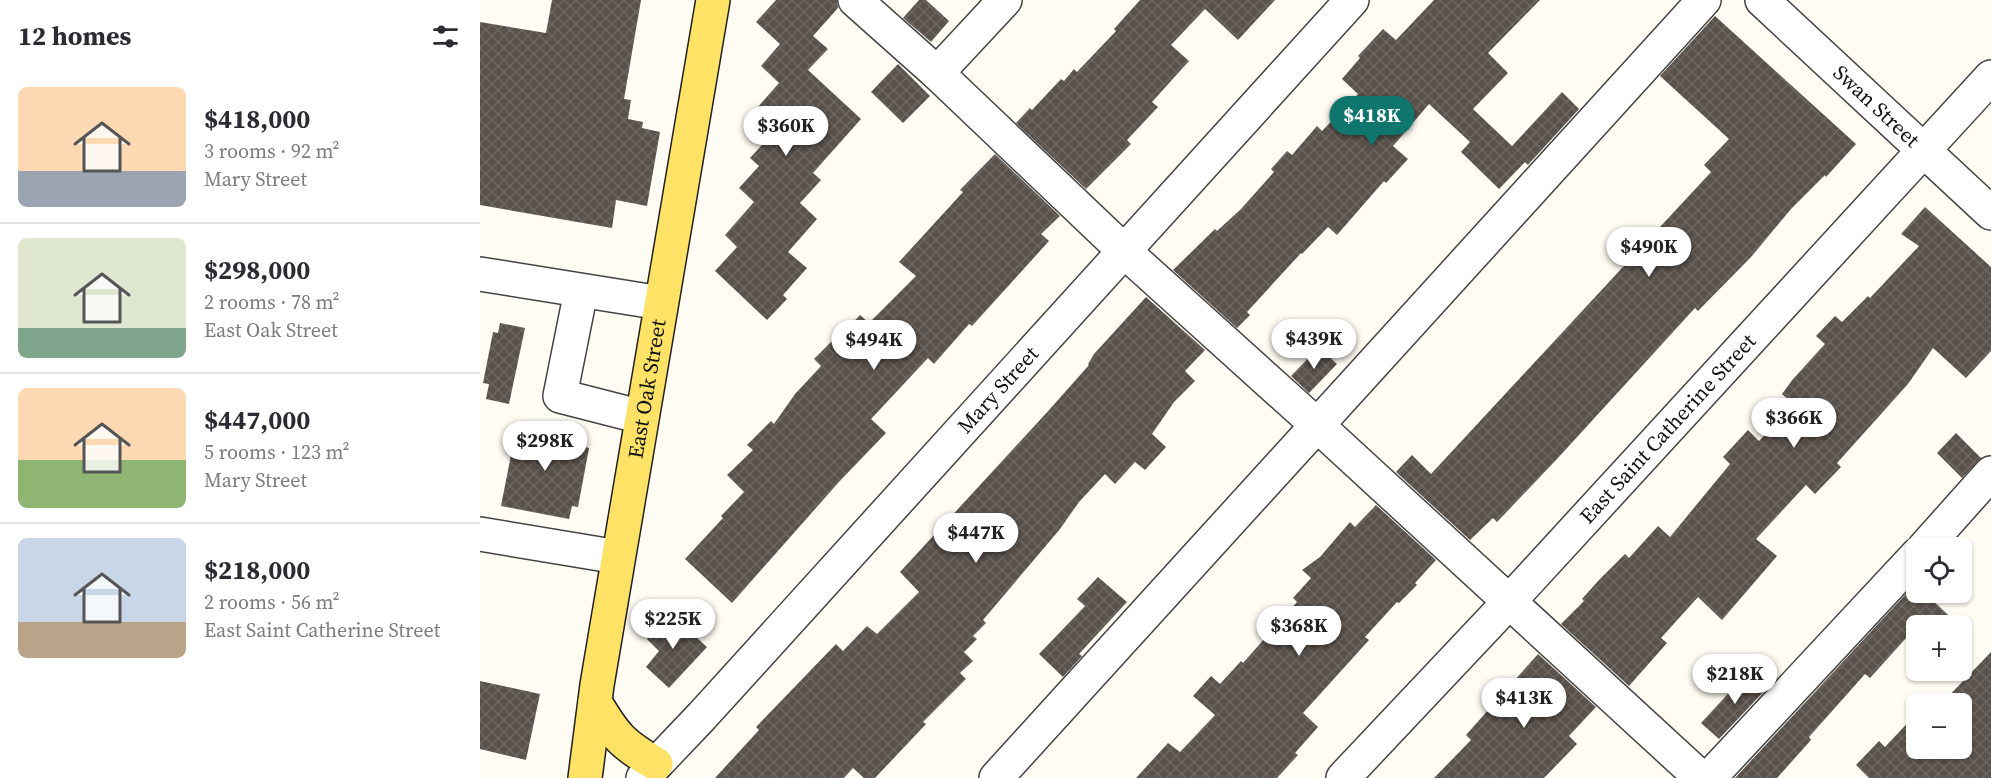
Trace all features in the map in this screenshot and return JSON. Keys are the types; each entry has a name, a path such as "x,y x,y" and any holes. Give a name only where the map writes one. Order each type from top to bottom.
{"main road":[{"name":"East Oak Street","path":"585,778 618,557 713,0"},
{"path":"595,702 615,734 650,771"}],"street":[{"path":"855,0 937,74 1124,251 1701,778"},
{"path":"937,74 1005,0"},
{"name":"Mary Street","path":"650,771 1352,0"},
{"path":"996,778 1704,0"},
{"name":"Swan Street","path":"1762,0 1991,213"},
{"name":"East Saint Catherine Street","path":"1343,778 1991,77"},
{"path":"480,274 661,303"},
{"path":"581,291 560,396 642,417"},
{"path":"1934,537 1991,473"},
{"path":"480,534 618,557"},
{"path":"1709,778 1906,567"}],"building":[{"path":"552,0 641,0 624,99 631,100 628,119 643,122 642,128 660,132 647,206 616,200 612,228 480,205 480,22 546,33"},
{"path":"776,0 837,0 838,8 813,36 828,49 808,70 861,119 813,173 821,180 800,203 817,219 788,252 807,268 783,295 787,299 767,320 715,271 737,247 725,235 754,202 739,188 759,166 750,158 771,135 750,116 779,83 761,66 780,44 756,22"},
{"path":"919,0 926,0 949,21 931,42 903,18"},
{"path":"1140,0 1275,0 1238,40 1205,9 1171,45 1189,61 1152,102 1158,107 1127,140 1131,144 1086,189 1016,123 1030,108 1032,110 1061,79 1064,81 1074,69 1077,72 1116,31 1114,29"},
{"path":"1434,0 1540,0 1488,53 1508,73 1473,109 1512,146 1562,92 1579,109 1528,165 1525,162 1499,189 1461,152 1470,142 1429,104 1393,146 1408,159 1386,183 1384,181 1337,235 1328,227 1301,253 1247,312 1250,315 1237,328 1173,270 1215,229 1217,231 1241,209 1274,172 1271,169 1287,151 1292,155 1317,126 1322,131 1358,94 1342,79 1360,58 1358,56 1383,29 1396,40"},
{"path":"1715,16 1856,144 1826,177 1825,175 1791,209 1751,257 1698,311 1695,308 1497,522 1493,518 1470,540 1396,472 1412,455 1431,474 1711,172 1704,165 1729,139 1660,76"},
{"path":"898,64 930,96 903,123 871,92"},
{"path":"995,154 1060,216 1041,234 1049,241 972,326 969,324 934,364 928,358 871,419 886,433 838,483 732,603 685,559 744,492 727,475 753,450 747,445 771,421 774,424 795,394 821,366 814,359 860,315 869,323 916,276 899,262 963,192 960,190"},
{"path":"1925,207 1991,267 1991,351 1966,378 1933,348 1908,384 1837,463 1841,467 1815,494 1806,485 1756,539 1777,556 1722,620 1698,597 1661,638 1667,643 1629,686 1561,624 1584,601 1582,599 1599,580 1625,554 1629,558 1658,526 1670,537 1730,464 1723,457 1748,430 1759,441 1794,405 1782,394 1825,344 1816,336 1835,316 1842,322 1868,296 1870,298 1919,246 1901,234"},
{"path":"1146,297 1205,350 1185,371 1195,381 1174,402 1152,434 1166,447 1145,470 1135,462 1115,484 1105,474 1079,502 1060,529 983,620 986,623 973,636 977,639 964,652 973,661 960,673 966,679 923,722 926,724 875,778 864,778 853,768 844,778 715,778 759,730 756,727 836,644 843,651 867,626 877,634 919,592 900,572 1050,409 1089,365 1094,354"},
{"path":"500,323 525,328 509,404 486,399 489,384 483,383 493,332 498,333"},
{"path":"1319,347 1337,364 1309,393 1291,376"},
{"path":"517,424 587,437 585,447 589,448 578,507 572,506 569,519 501,506"},
{"path":"1956,433 1981,458 1962,478 1937,453"},
{"path":"1376,505 1436,560 1415,583 1417,585 1399,603 1397,602 1365,637 1369,640 1303,713 1318,727 1295,753 1298,755 1277,778 1136,778 1168,743 1180,752 1215,715 1193,696 1211,676 1220,684 1241,661 1243,663 1297,602 1293,598 1311,578 1302,570 1320,557 1350,522 1355,527"},
{"path":"1098,577 1127,602 1079,654 1082,656 1063,677 1039,654 1085,606 1077,599"},
{"path":"1906,594 1906,603 1935,603 1948,615 1906,615 1906,638 1870,678 1865,674 1809,737 1811,740 1777,778 1735,778"},
{"path":"670,613 707,647 669,688 646,667 659,651 647,639"},
{"path":"1991,652 1991,778 1869,778 1856,765 1879,741 1885,747 1906,725 1906,759 1972,759 1972,693 1952,693 1963,681 1972,681 1972,672"},
{"path":"1538,654 1596,707 1569,736 1577,744 1544,778 1434,778 1471,740 1466,735"},
{"path":"1750,670 1768,687 1719,739 1701,723"},
{"path":"480,681 540,694 526,760 480,749"}]}
